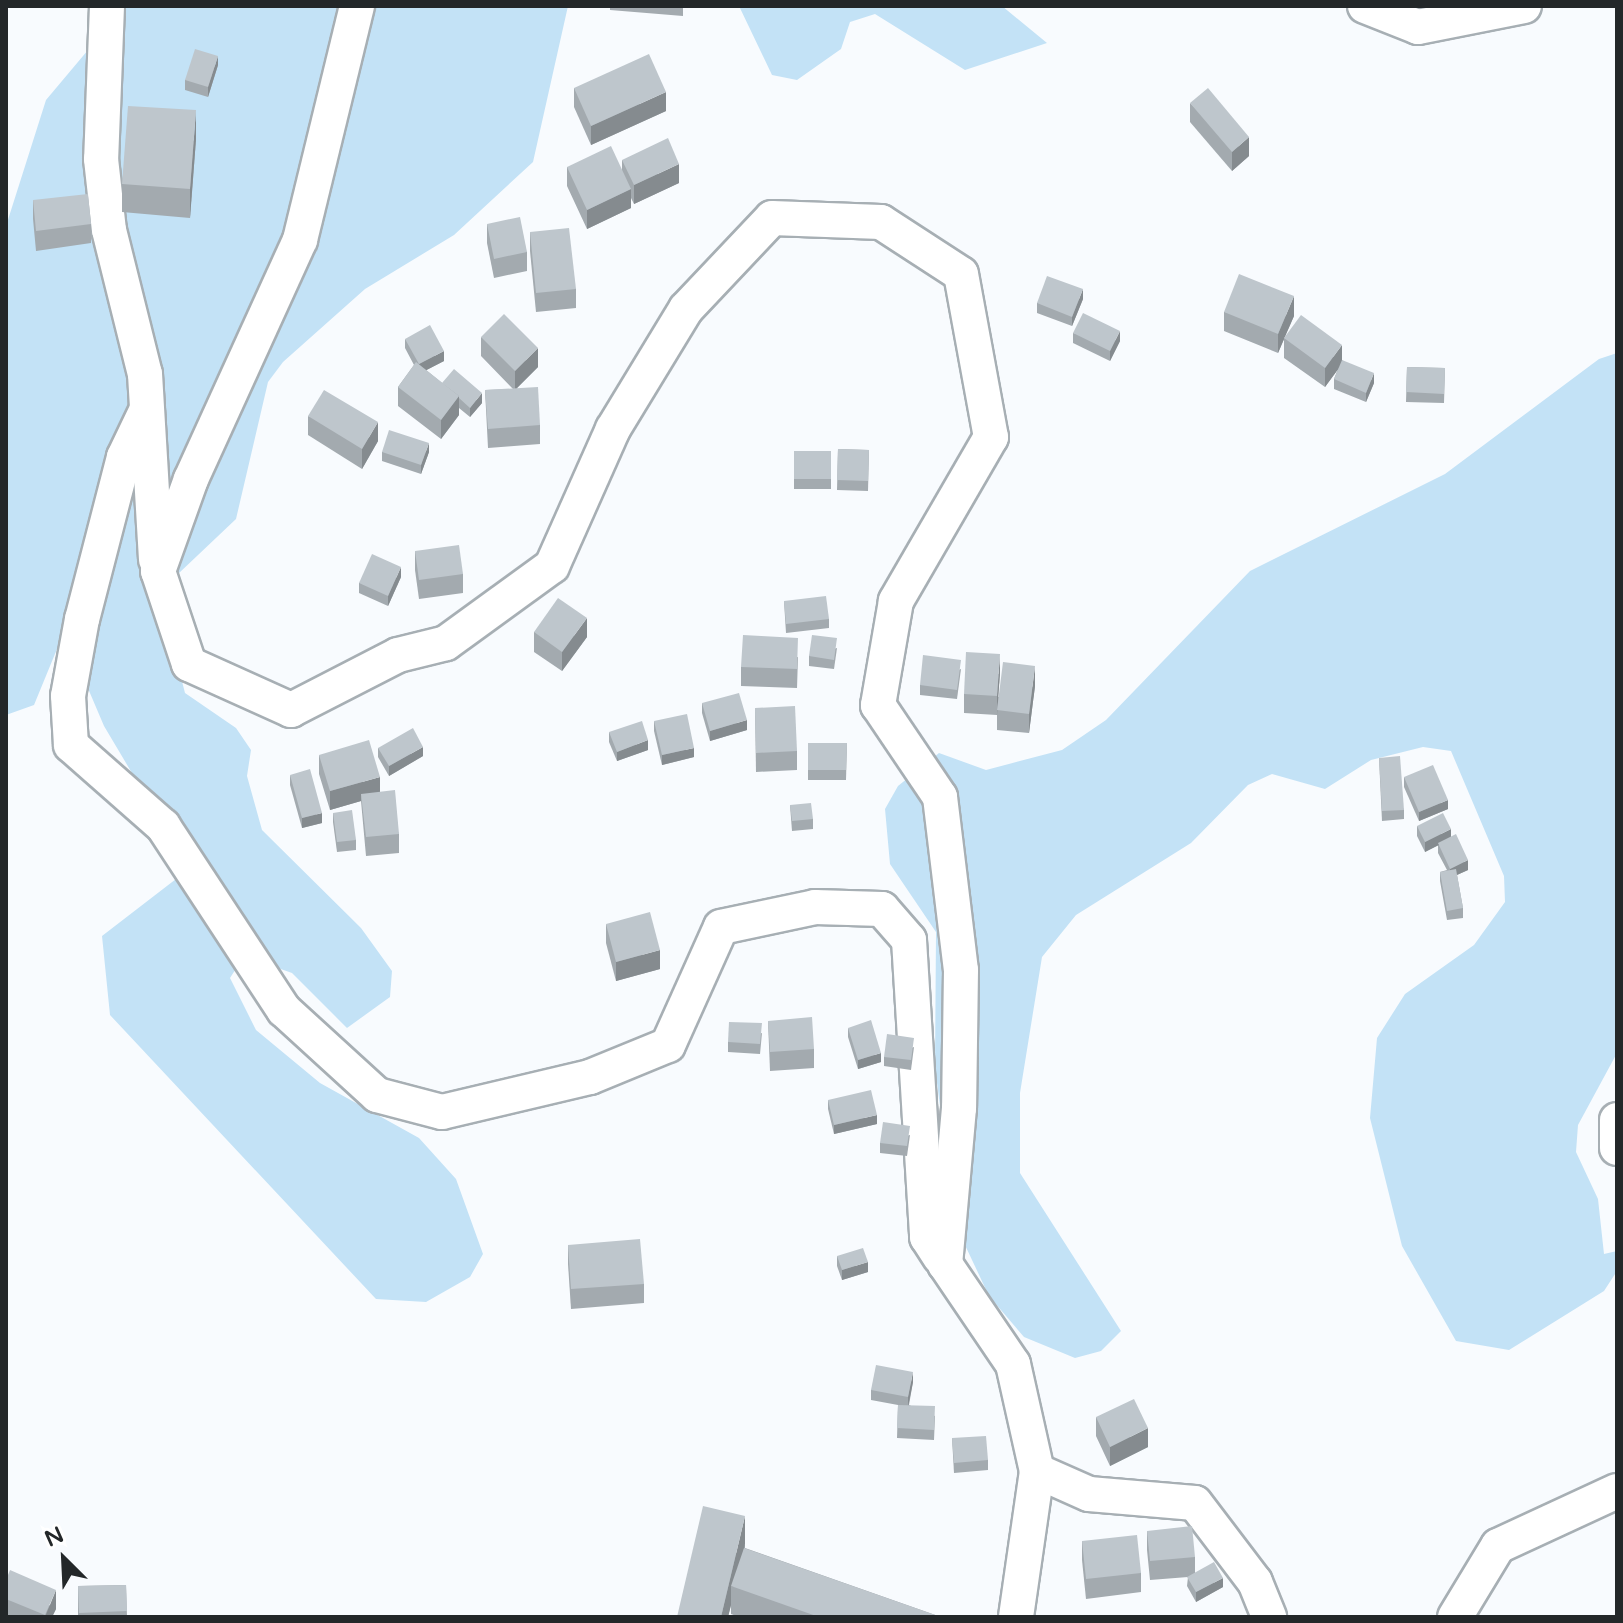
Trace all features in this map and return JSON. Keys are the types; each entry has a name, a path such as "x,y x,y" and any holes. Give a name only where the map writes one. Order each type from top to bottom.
{"street":[{"path":"107,6 101,159 146,411 158,571 189,664 291,710 398,655 446,643 552,566 613,429 686,309 772,218 881,222 961,274 991,437 896,601 878,705 940,797 961,970 959,1108 945,1264"},
{"path":"158,571 191,479 300,240 357,6"},
{"path":"1365,6 1418,27 1524,6"},
{"path":"146,411 124,457 82,619 68,696 71,745 163,826 284,1010 377,1095 442,1112 590,1077 668,1045 721,927 815,907 882,909 909,940 927,1237 1013,1364 1037,1471 1016,1617"},
{"path":"1617,1120 1617,1148"},
{"path":"1037,1471 1089,1494 1195,1503 1255,1582 1269,1617"},
{"path":"1455,1617 1498,1546 1617,1491"}],"shaded area":[{"path":"125,6 568,6 533,162 454,235 365,289 283,362 268,382 236,519 159,592 185,693 236,728 251,750 247,776 262,830 361,928 392,971 390,997 347,1028 292,973 244,956 230,978 256,1030 320,1083 419,1138 456,1179 483,1254 470,1277 426,1302 376,1299 110,1015 102,936 189,869 104,726 64,632 34,705 6,715 6,226 46,100"},
{"path":"739,6 1002,6 1047,43 965,70 875,14 850,22 841,49 797,80 772,75"},
{"path":"1617,353 1617,1053 1578,1125 1576,1152 1598,1199 1604,1254 1617,1251 1617,1271 1604,1291 1509,1350 1456,1341 1402,1246 1370,1118 1377,1038 1405,994 1474,945 1505,902 1504,876 1451,751 1423,747 1371,760 1325,789 1272,774 1248,785 1191,843 1076,915 1042,957 1020,1093 1020,1173 1121,1331 1101,1351 1075,1358 1024,1337 989,1296 956,1226 935,1068 936,932 890,864 885,809 898,786 939,753 986,770 1062,750 1106,720 1250,571 1445,474 1599,359"}],"building":[{"path":"195,49 218,56 208,87 185,80"},
{"path":"649,54 666,92 591,126 574,88"},
{"path":"1208,88 1249,137 1232,152 1190,103"},
{"path":"128,106 196,110 190,189 122,184"},
{"path":"668,138 679,164 634,185 622,160"},
{"path":"611,146 631,189 587,210 567,167"},
{"path":"88,194 91,224 36,231 33,200"},
{"path":"520,217 527,252 494,259 487,224"},
{"path":"569,228 576,289 536,293 530,232"},
{"path":"1239,274 1294,296 1278,334 1224,312"},
{"path":"1047,276 1083,289 1072,317 1037,303"},
{"path":"1083,313 1120,331 1110,351 1073,333"},
{"path":"504,314 538,348 515,371 481,337"},
{"path":"1301,315 1342,345 1325,368 1284,338"},
{"path":"430,325 444,351 419,364 405,339"},
{"path":"1342,360 1374,373 1366,393 1334,379"},
{"path":"416,362 459,396 441,420 398,387"},
{"path":"1407,367 1445,368 1444,394 1406,392"},
{"path":"454,369 482,393 470,408 442,383"},
{"path":"538,387 540,425 488,429 485,390"},
{"path":"324,390 378,422 362,449 308,416"},
{"path":"389,430 429,443 421,465 382,452"},
{"path":"838,449 869,450 868,481 837,480"},
{"path":"794,451 831,451 831,479 794,479"},
{"path":"459,545 463,574 419,580 415,551"},
{"path":"372,554 401,567 388,596 359,583"},
{"path":"826,596 829,619 786,624 784,601"},
{"path":"558,598 587,618 562,652 534,632"},
{"path":"743,635 798,638 797,669 741,667"},
{"path":"812,635 837,638 834,660 809,656"},
{"path":"966,652 1000,654 997,696 964,694"},
{"path":"923,655 961,660 957,690 920,685"},
{"path":"1003,662 1035,666 1029,714 997,710"},
{"path":"739,693 747,720 710,731 702,703"},
{"path":"795,706 797,751 756,753 755,708"},
{"path":"687,714 694,748 662,755 654,721"},
{"path":"642,721 648,740 617,752 609,732"},
{"path":"413,728 423,747 389,766 378,748"},
{"path":"369,740 380,777 330,791 319,755"},
{"path":"808,743 847,743 846,770 808,770"},
{"path":"1400,756 1404,810 1382,811 1379,758"},
{"path":"1433,765 1448,800 1419,812 1404,777"},
{"path":"310,769 322,813 302,818 290,775"},
{"path":"395,790 399,834 366,837 361,794"},
{"path":"811,803 813,819 792,821 790,805"},
{"path":"352,810 356,840 337,842 333,813"},
{"path":"1443,813 1451,829 1425,842 1417,826"},
{"path":"1456,834 1468,860 1450,869 1438,843"},
{"path":"1456,869 1463,908 1447,911 1440,872"},
{"path":"650,912 660,950 616,962 606,924"},
{"path":"812,1017 814,1049 770,1052 768,1021"},
{"path":"871,1020 881,1053 858,1060 848,1028"},
{"path":"729,1022 762,1023 760,1044 728,1042"},
{"path":"887,1034 914,1038 911,1060 884,1057"},
{"path":"871,1090 877,1115 834,1125 828,1100"},
{"path":"883,1122 910,1126 907,1146 880,1143"},
{"path":"640,1239 644,1284 571,1289 568,1245"},
{"path":"863,1248 868,1262 842,1270 837,1256"},
{"path":"876,1365 913,1372 908,1397 871,1390"},
{"path":"1134,1399 1148,1428 1110,1447 1096,1417"},
{"path":"898,1405 935,1406 934,1430 897,1428"},
{"path":"986,1436 988,1460 954,1463 952,1438"},
{"path":"703,1506 745,1516 721,1617 677,1617"},
{"path":"1192,1526 1195,1557 1150,1561 1147,1531"},
{"path":"1137,1535 1141,1573 1086,1579 1082,1541"},
{"path":"744,1548 941,1617 819,1617 731,1586"},
{"path":"1214,1562 1223,1578 1196,1592 1187,1577"},
{"path":"10,1570 56,1590 45,1615 6,1599 6,1580"},
{"path":"126,1585 127,1611 79,1613 78,1586"}]}
